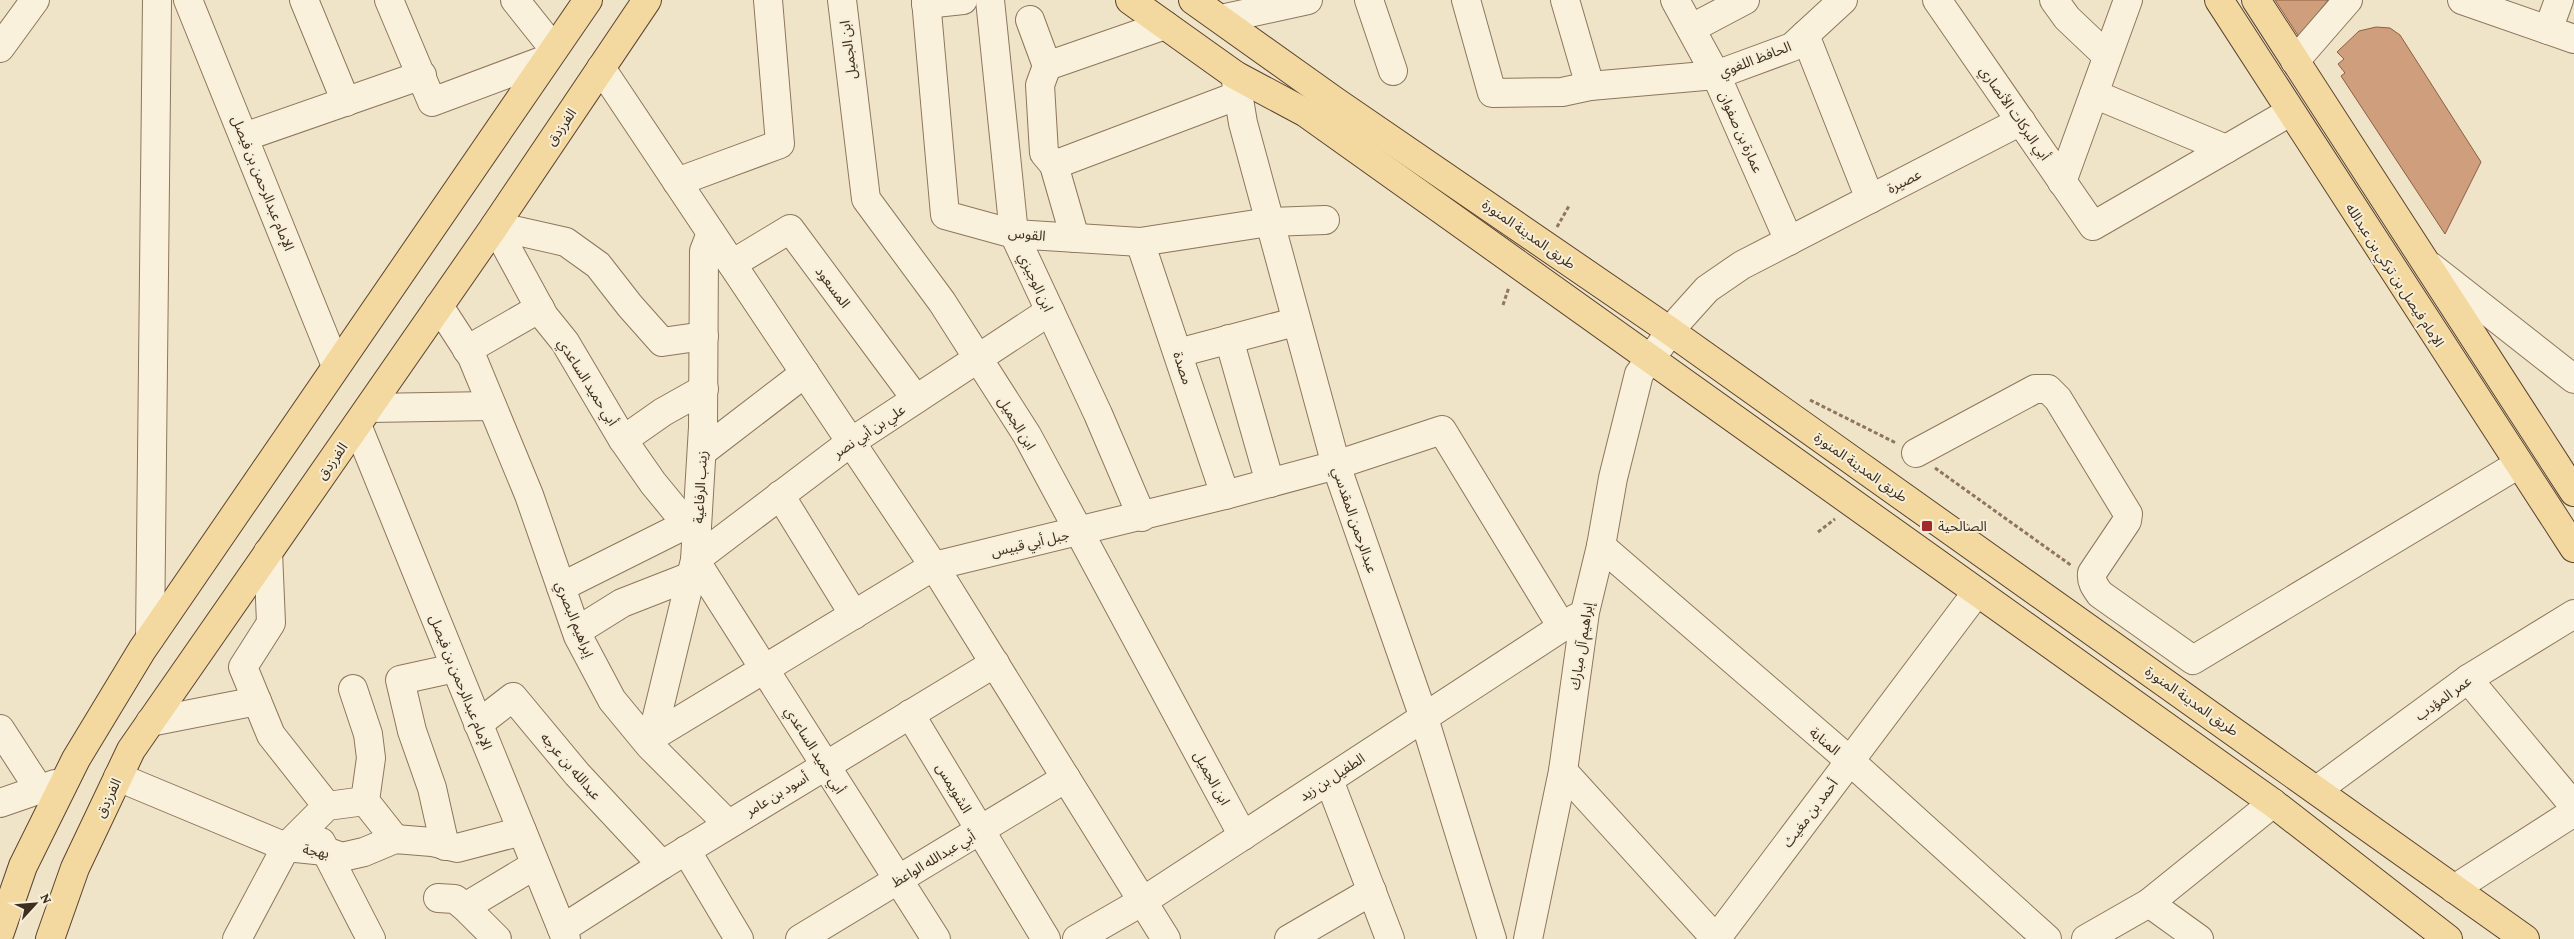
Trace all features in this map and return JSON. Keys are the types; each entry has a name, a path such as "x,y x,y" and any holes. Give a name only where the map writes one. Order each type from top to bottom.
{"main road":[{"path":"0,932 23,866 66,780 150,638 588,0"},
{"name":"الفرزدق","path":"50,939 75,868 131,750 495,226 646,0"},
{"path":"1130,0 1165,25 1237,85 1306,114 1650,358 2273,803 2448,939"},
{"name":"طريق المدينة المنورة","path":"1193,0 1336,102 1670,331 2525,939"},
{"name":"الإمام فيصل بن تركي بن عبدالله","path":"2218,0 2574,548"},
{"path":"2256,0 2574,492"}],"street":[{"path":"0,48 35,0"},
{"path":"150,638 157,0"},
{"name":"الإمام عبدالرحمن بن فيصل","path":"188,0 336,366"},
{"path":"304,0 346,102"},
{"path":"389,0 432,102 551,54 515,0"},
{"path":"677,182 780,144 768,0"},
{"name":"ابن الجميل","path":"842,0 866,199 942,302 1027,436 1077,532 1243,836"},
{"path":"926,2 964,0"},
{"name":"ابن الوجيزي","path":"990,0 1014,234 1098,414 1142,517"},
{"path":"1221,20 1281,3 1308,0"},
{"path":"1369,0 1393,71"},
{"name":"الحافظ اللغوي","path":"1466,0 1492,93 1562,92 1590,86 1716,74 1792,47 1842,0"},
{"name":"عمارة بن صفوان","path":"1675,0 1716,74 1788,241"},
{"path":"1692,28 1745,0"},
{"path":"2054,0 2067,18 2107,56"},
{"path":"2062,182 2128,0"},
{"path":"2295,61 2348,0"},
{"path":"2462,0 2574,39"},
{"path":"2548,30 2559,0"},
{"name":"القوس","path":"926,2 945,214 1014,234 1140,242 1269,222 1325,220"},
{"path":"1570,2 1590,86"},
{"name":"أبي البركات الأنصاري","path":"1946,3 2021,121 2093,226 2226,149"},
{"path":"1030,20 1047,66 1040,85 1044,153 1054,165 1075,238"},
{"path":"1047,66 1165,25"},
{"path":"1805,35 1870,198"},
{"path":"601,68 934,566 1166,939"},
{"path":"244,137 422,75"},
{"path":"1054,165 1237,85"},
{"name":"عبدالرحمن المقدسي","path":"1237,85 1243,123 1295,322 1336,465 1424,718 1492,939"},
{"path":"2094,94 2226,149 2290,112"},
{"name":"عصيرة","path":"1670,331 1707,289 1742,265 2021,121"},
{"path":"495,226 566,242 598,265 630,306 662,342 704,336"},
{"name":"أبي حميد الساعدي","path":"495,226 540,308 565,342 623,440 670,504 697,526"},
{"name":"المسعود","path":"732,264 790,230 916,399"},
{"name":"زينب الرفاعية","path":"652,737 693,568 702,452 704,251 711,233"},
{"name":"مصدة","path":"1140,242 1224,495"},
{"path":"2425,262 2574,379"},
{"name":"إبراهيم البصري","path":"439,306 467,350 492,406 528,495 577,631 612,700 650,746 728,824"},
{"path":"467,350 540,308"},
{"name":"علي بن أبي نصر","path":"577,631 622,603 693,568 780,495 851,442 1050,311"},
{"path":"1178,353 1295,322"},
{"name":"إبراهيم آل مبارك","path":"1528,939 1563,771 1585,612 1602,546 1613,478 1640,374 1670,331"},
{"path":"1229,339 1270,483"},
{"path":"702,452 805,373"},
{"path":"623,440 663,412 704,389"},
{"path":"1916,453 2035,389 2048,389 2058,398 2128,514 2127,521 2092,573 2091,579 2100,594 2193,660 2519,464"},
{"path":"363,416 492,406"},
{"name":"الإمام عبدالرحمن بن فيصل","path":"363,416 455,668 564,936"},
{"name":"جبل أبي قبيس","path":"652,737 934,566 1142,517 1270,483 1336,465 1442,430 1562,627"},
{"path":"780,495 854,615"},
{"path":"561,587 677,529 697,526"},
{"name":"المنابة","path":"1602,546 1849,760 2047,939"},
{"path":"268,552 271,622 243,667 271,736 320,814 325,851 371,939"},
{"name":"أبي حميد الساعدي","path":"693,568 765,669 936,939"},
{"name":"أحمد بن مغيث","path":"1716,939 1849,760 1978,592"},
{"name":"الطفيل بن زيد","path":"1077,939 1143,901 1585,612"},
{"name":"عمر المؤدب","path":"2317,790 2468,680 2574,614"},
{"name":"أسود بن عامر","path":"564,936 662,865 994,664"},
{"path":"446,846 432,788 412,731 400,680 455,668"},
{"path":"2468,680 2574,806"},
{"path":"353,689 368,734 371,758 365,801 395,839"},
{"name":"عبدالله بن عرجه","path":"478,724 513,697 577,774 662,865"},
{"path":"150,722 257,700"},
{"name":"الشويمس","path":"910,714 1046,939"},
{"path":"0,729 39,789"},
{"path":"1563,771 1716,939"},
{"name":"بهجة","path":"118,777 286,847 325,851 342,857 364,852 395,839 432,842 457,848 522,831"},
{"name":"أبي عبدالله الواعظ","path":"800,939 1066,778"},
{"path":"0,803 66,780"},
{"path":"1328,780 1390,939"},
{"path":"237,939 286,847 320,814 365,801"},
{"path":"2086,939 2149,903 2273,803"},
{"path":"2454,888 2574,812"},
{"path":"686,850 739,939"},
{"path":"465,907 535,865"},
{"path":"1289,939 1372,891"},
{"path":"438,898 455,899 496,939"},
{"path":"2149,903 2199,939"}],"path":[{"path":"1807,398 1916,453 2091,579"}],"building":[{"path":"2275,0 2328,0 2299,37"},
{"path":"2376,27 2390,28 2400,35 2481,162 2445,234 2341,76 2345,73 2338,64 2344,59 2337,52 2359,31"}],"place":[{"name":"الصالحية","path":"1927,526"}]}
